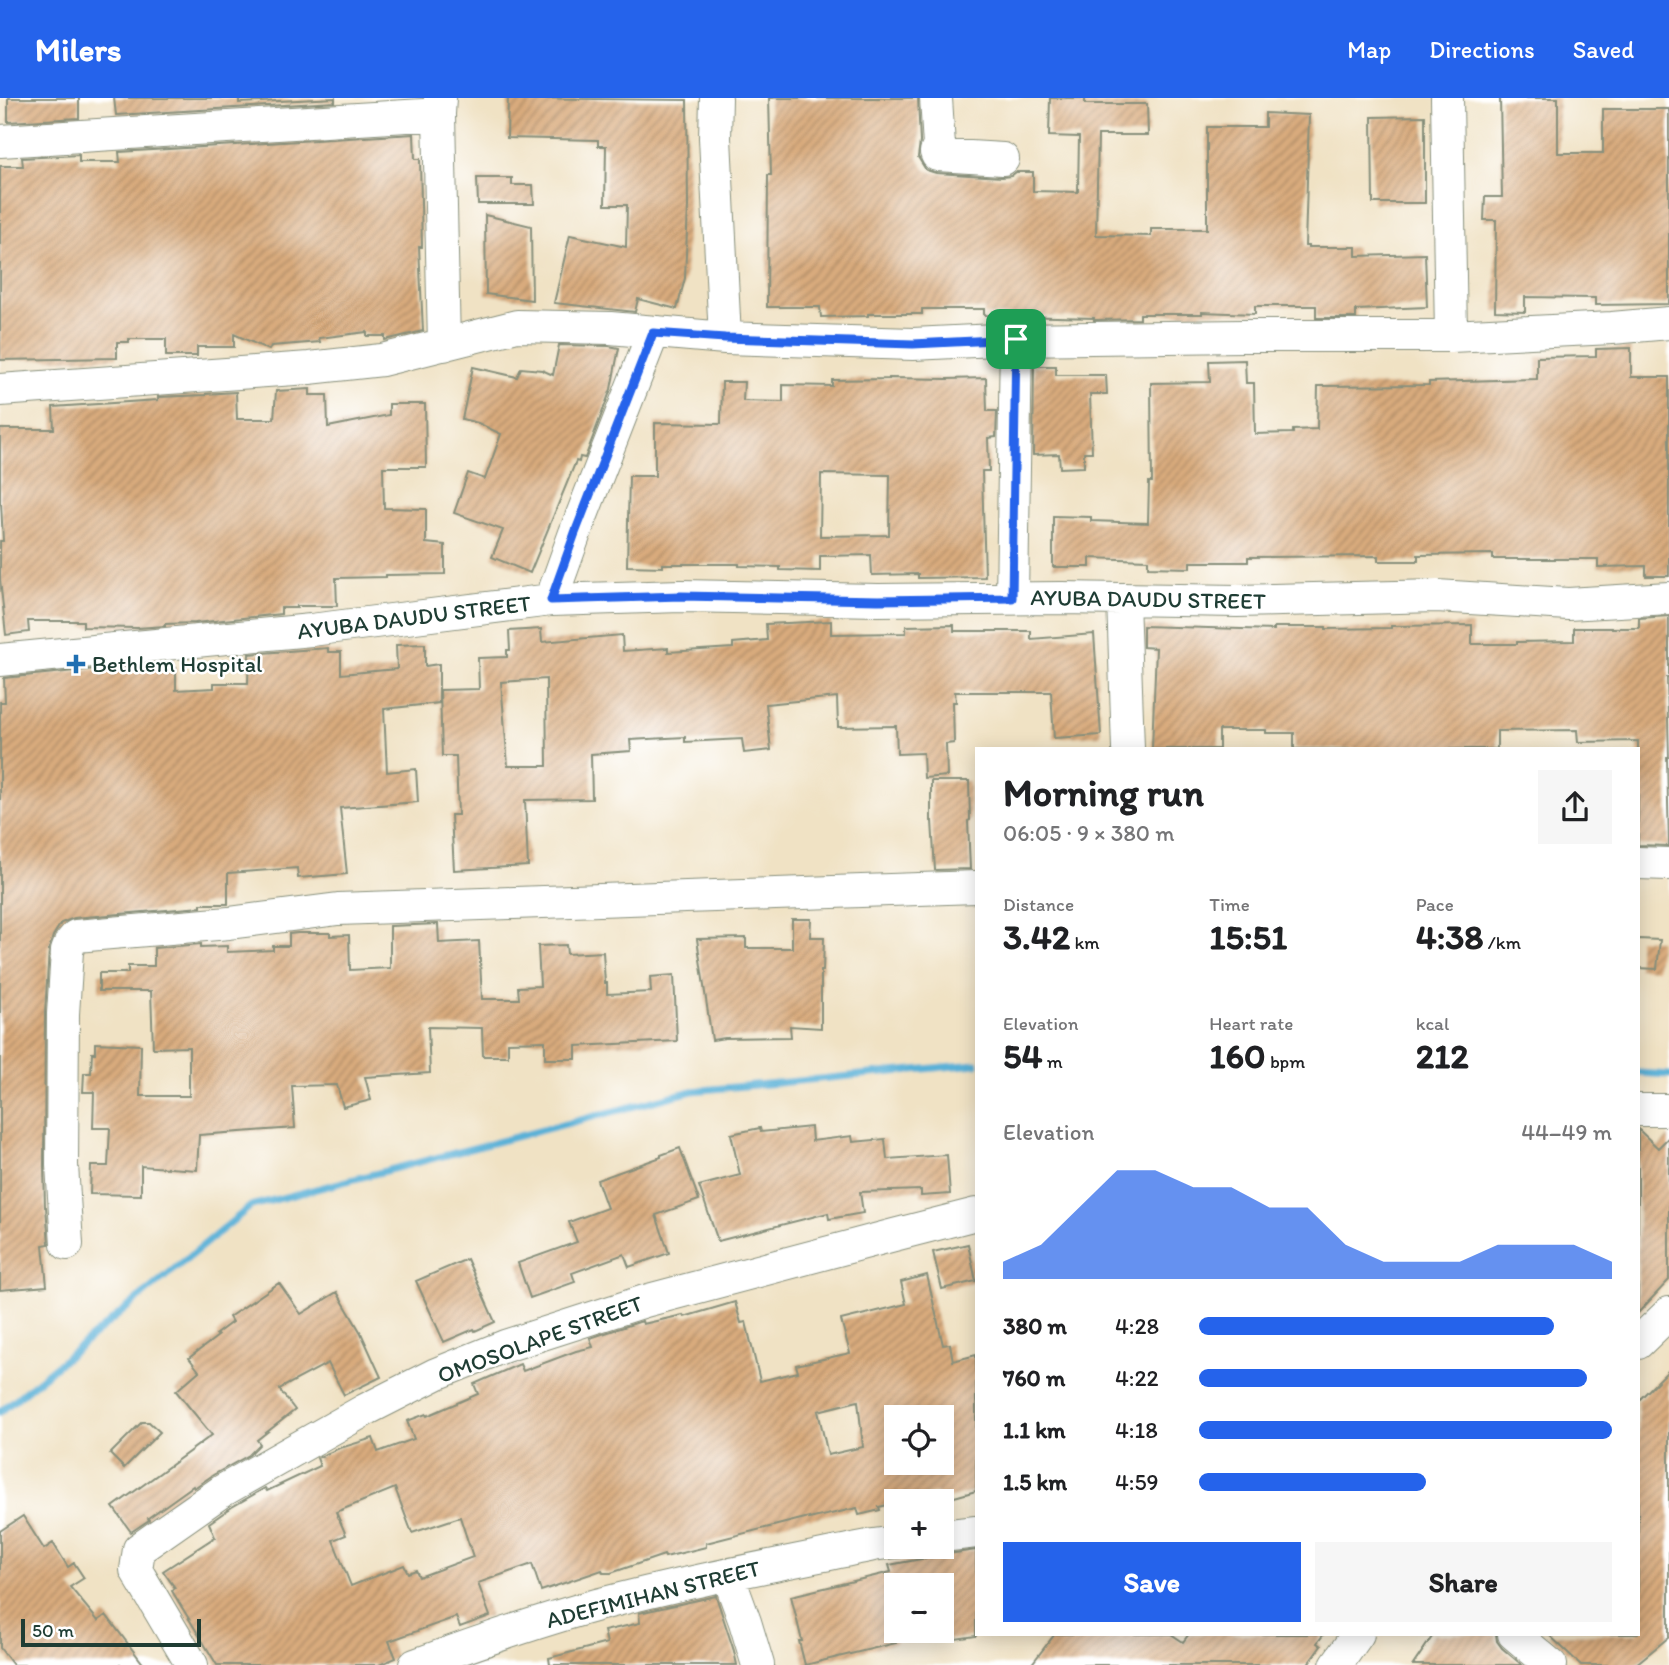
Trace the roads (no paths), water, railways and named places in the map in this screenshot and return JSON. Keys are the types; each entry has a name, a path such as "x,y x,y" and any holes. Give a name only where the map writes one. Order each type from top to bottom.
{"street":[{"path":"716,98 715,138 725,338"},
{"path":"936,98 939,146 937,155 1003,159"},
{"path":"1447,98 1451,336"},
{"path":"0,141 440,106 444,345"},
{"path":"0,390 309,368 382,360 517,326 610,328 725,338 913,344 1016,339 1451,336 1669,323"},
{"path":"551,600 653,333"},
{"path":"1012,598 1016,339"},
{"name":"AYUBA DAUDU STREET","path":"0,660 311,630 551,600 681,596 878,600 1012,598 1237,601 1437,596 1568,604 1669,598"},
{"path":"1123,599 1128,747"},
{"path":"1640,863 1669,864"},
{"path":"67,1244 62,1165 62,1014 67,951 76,936 229,923 338,909 975,887"},
{"path":"1640,1110 1669,1110"},
{"name":"OMOSOLAPE STREET","path":"192,1665 136,1570 139,1549 222,1492 365,1410 436,1374 505,1346 645,1301 975,1214"},
{"path":"1640,1341 1669,1313"},
{"path":"954,1535 975,1532"},
{"name":"ADEFIMIHAN STREET","path":"415,1665 512,1630 597,1605 728,1574 884,1544"},
{"path":"728,1574 758,1665"},
{"path":"1336,1665 1357,1636"},
{"path":"1516,1636 1551,1665"}],"waterway":[{"path":"0,1412 251,1206 692,1091 975,1064"},
{"path":"1640,1073 1669,1075"}],"place":[{"name":"Bethlem Hospital","path":"76,664"}]}
